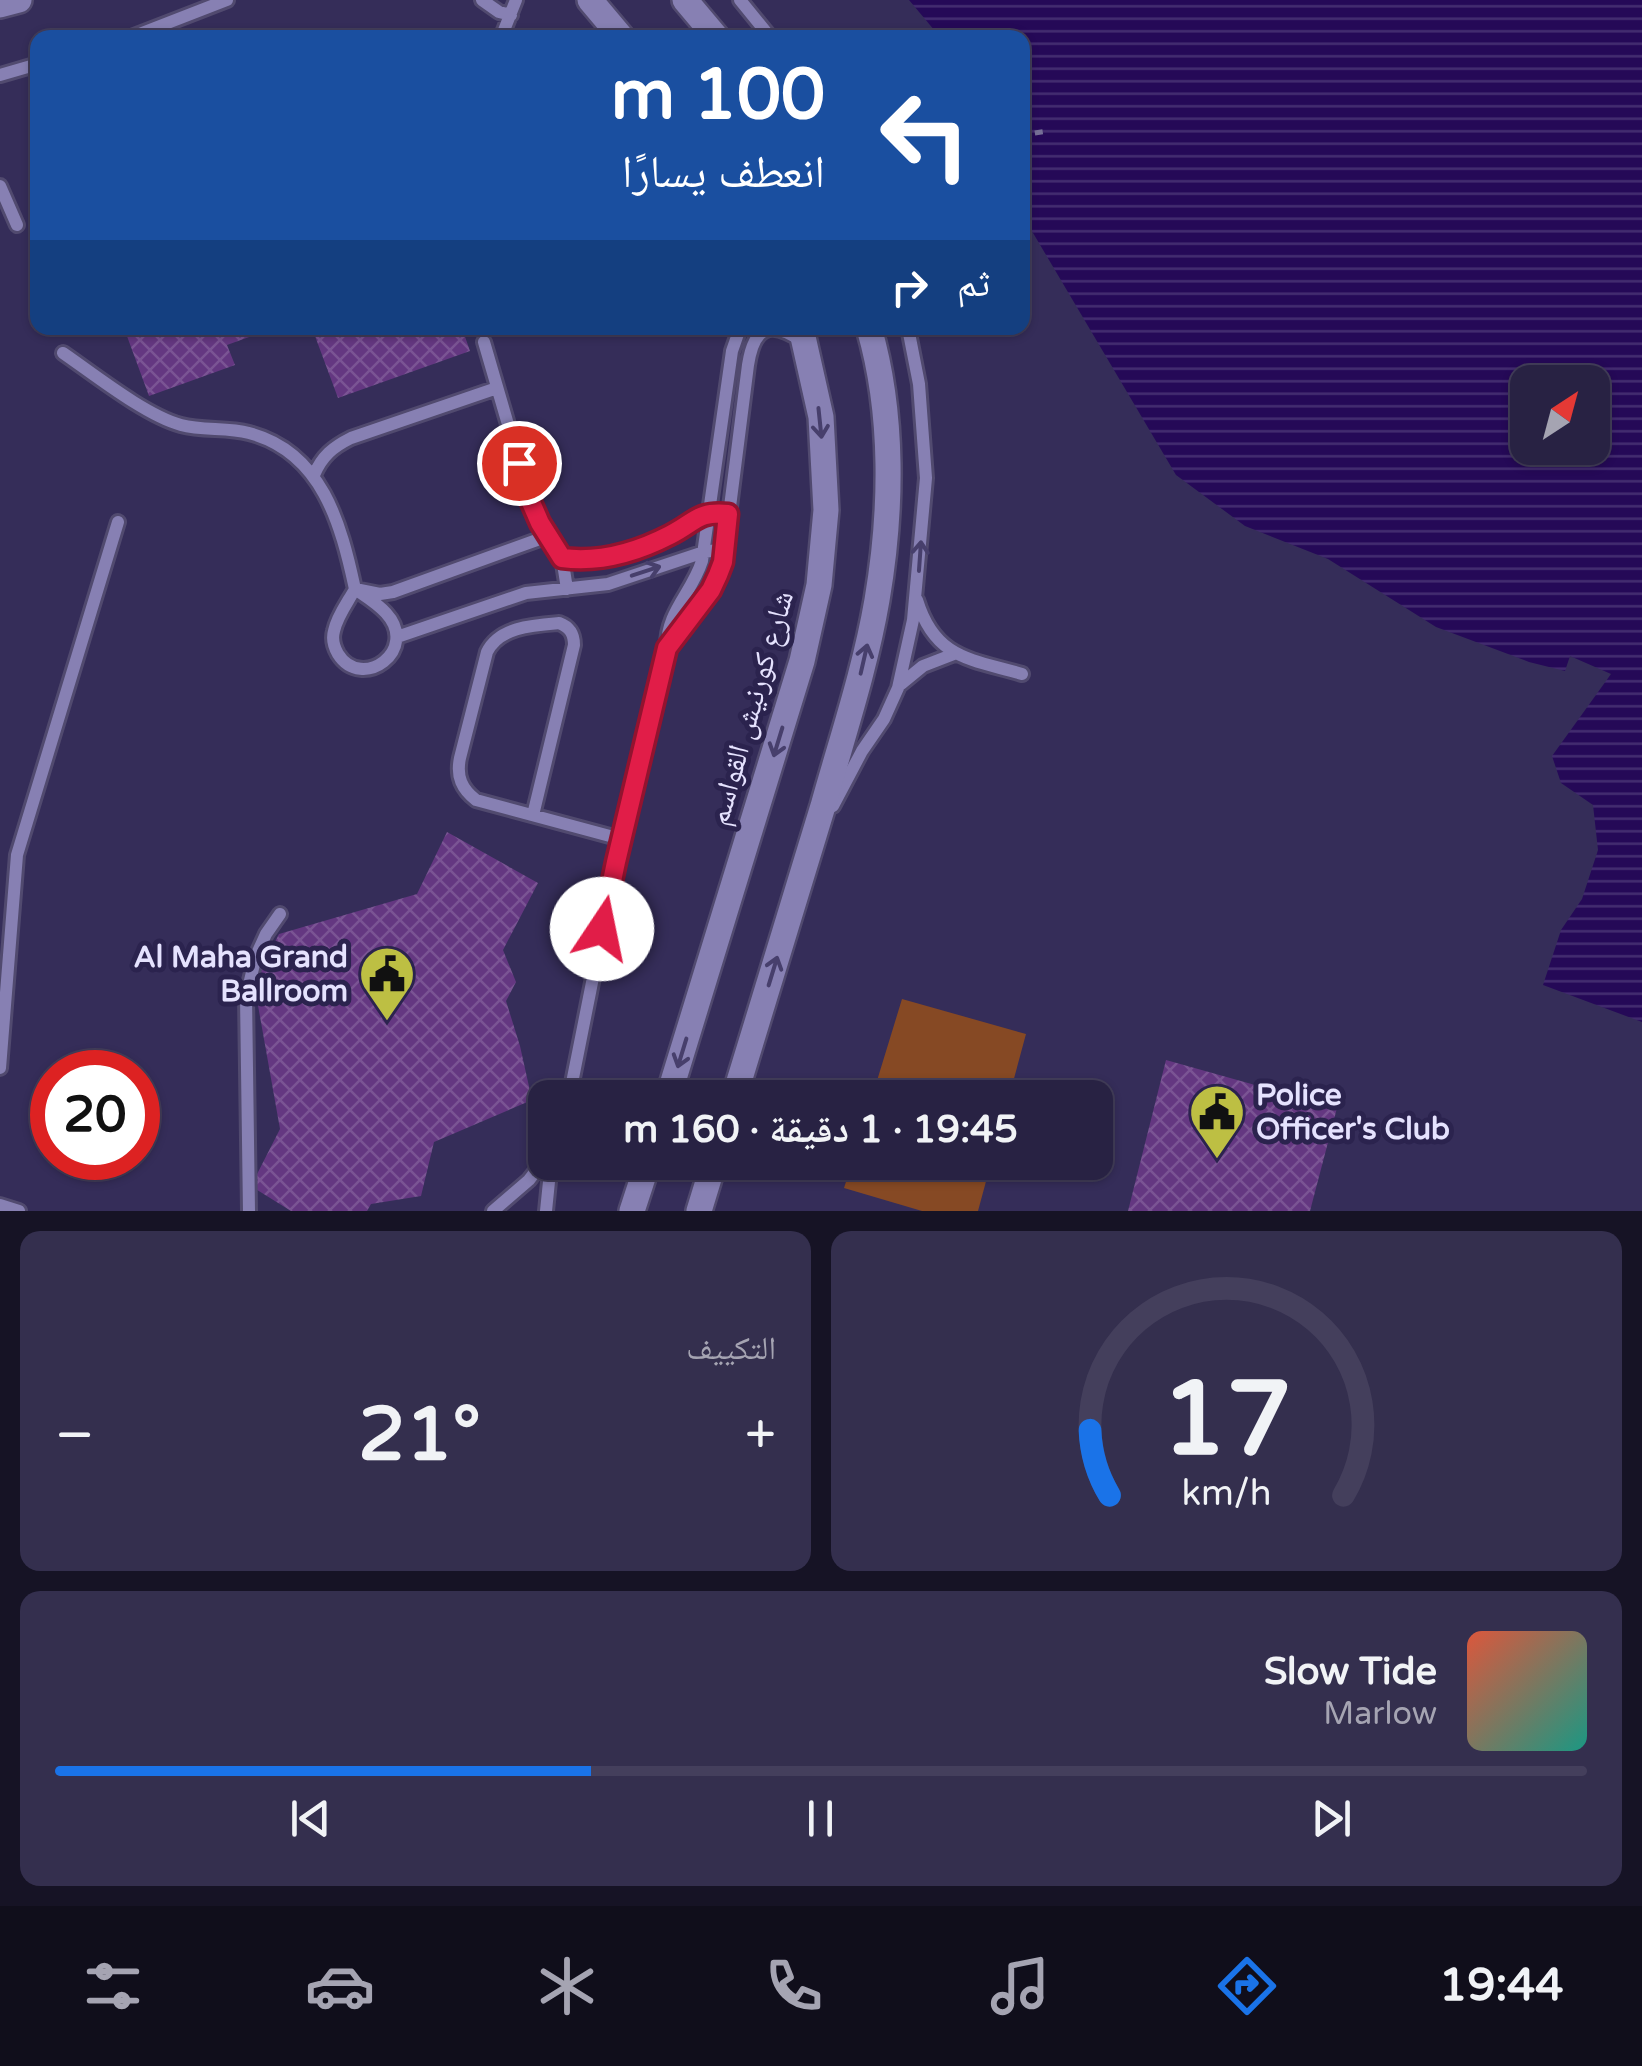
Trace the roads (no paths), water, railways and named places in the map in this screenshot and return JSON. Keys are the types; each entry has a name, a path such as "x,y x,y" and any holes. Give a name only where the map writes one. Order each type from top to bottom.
{"main road":[{"path":"590,0 615,30"},
{"path":"685,0 710,30"},
{"name":"شارع كورنيش القواسم","path":"674,1080 802,661 820,584 826,510 821,417 803,335"},
{"path":"740,1080 859,680 877,600 887,522 886,428 872,335"},
{"path":"632,1211 642,1180"},
{"path":"698,1211 708,1180"}],"lane":[{"path":"150,30 227,0"},
{"path":"482,0 511,15"},
{"path":"504,30 516,0"},
{"path":"740,0 764,30"},
{"path":"0,75 30,66"},
{"path":"0,186 17,225"},
{"path":"573,1080 621,839 667,648 670,619 698,575 704,552 732,351 738,335"},
{"path":"667,648 711,590 723,562 748,365 754,340 760,335"},
{"path":"803,873 845,782 898,688 914,620 926,478 919,384 909,335"},
{"path":"484,342 530,500 562,558 567,589"},
{"path":"63,354 164,419 262,437 290,453 314,475 343,542 354,589 333,632 333,643 344,661 354,667 374,668 390,656 397,637 395,627 389,615 354,589"},
{"path":"314,475 326,454 338,444 498,388"},
{"path":"562,558 592,560 624,552 660,540 708,512 728,514"},
{"path":"0,1068 16,855 118,522"},
{"path":"354,589 393,592 548,536"},
{"path":"397,637 526,593 608,584 724,549"},
{"path":"916,598 928,626 954,654 1022,674"},
{"path":"533,815 574,645 570,630 559,623 504,633 486,652 458,767 462,785 476,800 621,839"},
{"path":"898,688 923,666 954,654"},
{"path":"249,1211 246,997 256,956 280,914"},
{"path":"493,1211 529,1180"},
{"path":"546,1211 547,1180"},
{"path":"0,1206 19,1211"}],"place":[{"name":"Al Maha Grand Ballroom","path":"387,1023"},
{"name":"Police Officer's Club","path":"1217,1161"}]}
